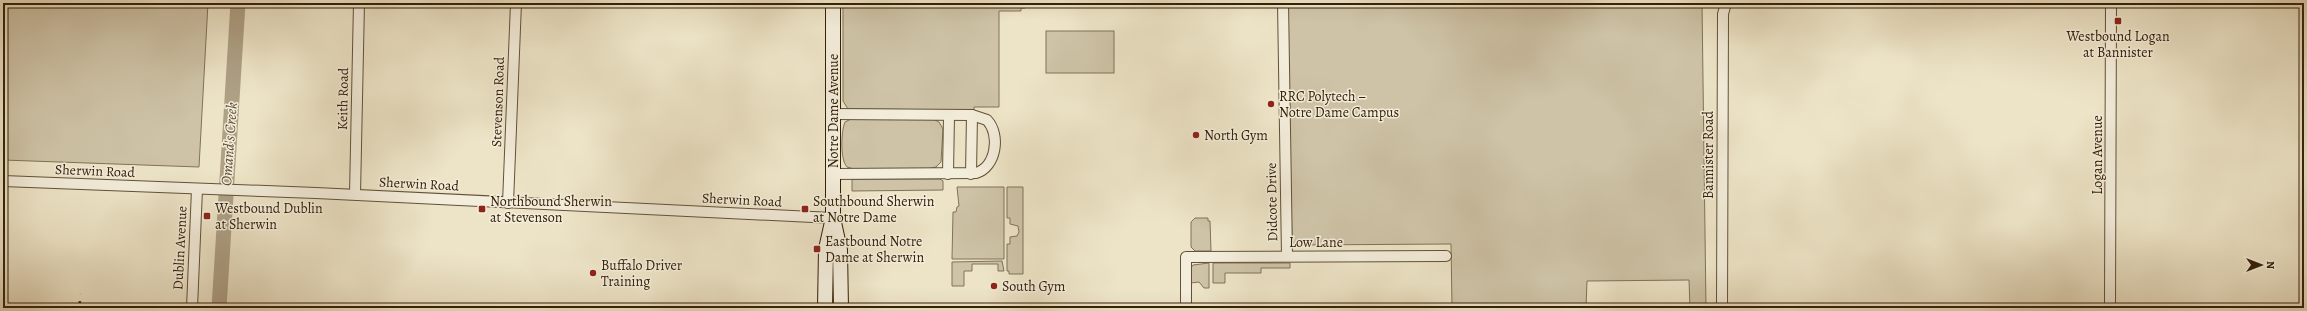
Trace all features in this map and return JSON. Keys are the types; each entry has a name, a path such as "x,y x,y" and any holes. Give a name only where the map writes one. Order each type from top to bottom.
{"street":[{"name":"Keith Road","path":"355,194 359,3"},
{"name":"Stevenson Road","path":"508,203 516,3"},
{"name":"Notre Dame Avenue","path":"833,3 833,218 840,250 841,308"},
{"name":"Didcote Drive","path":"1282,3 1287,256"},
{"name":"Bannister Road","path":"1722,308 1723,14 1726,3"},
{"name":"Logan Avenue","path":"2110,308 2111,3"},
{"path":"833,114 972,115 982,117 990,124 994,135 994,154 986,169 971,174 833,174"},
{"path":"948,174 949,115"},
{"path":"971,174 972,115"},
{"name":"Sherwin Road","path":"3,181 355,194 508,203 833,218"},
{"name":"Dublin Avenue","path":"192,308 197,189"},
{"name":"Notre Dame Avenue","path":"826,308 826,249 833,218"},
{"name":"Low Lane","path":"1186,308 1186,257 1446,256"}],"shaded area":[{"path":"3,3 208,3 199,167 3,160"},
{"path":"843,3 1025,3 1025,8 1021,8 1021,11 999,11 999,107 974,107 974,110 848,109 843,101"},
{"path":"1288,3 1702,3 1706,308 1690,308 1689,280 1587,281 1586,308 1452,308 1451,244 1295,245 1292,240 1286,7"},
{"path":"1046,31 1114,31 1114,73 1046,73"},
{"path":"851,119 933,119 939,122 943,129 941,162 936,167 928,169 854,169 847,167 843,158 842,138 845,122"},
{"path":"852,179 940,179 943,181 943,190 852,191"},
{"path":"957,187 1004,187 1004,259 952,259 953,212 956,212 957,207 959,206"},
{"path":"1007,187 1023,187 1023,274 1009,274 1009,271 1007,271 1007,244 1010,244 1010,237 1017,236 1019,232 1018,226 1010,224 1010,218 1007,218"},
{"path":"1195,218 1208,218 1208,221 1210,221 1211,251 1195,251 1191,247 1191,222"},
{"path":"1002,261 1004,271 998,271 998,264 972,264 972,271 964,271 964,286 952,286 952,262"},
{"path":"1209,263 1209,288 1204,288 1199,282 1191,283 1190,269 1193,265"},
{"path":"1213,263 1290,263 1290,268 1261,268 1261,273 1225,273 1225,283 1213,283"}],"waterway":[{"name":"Omand's Creek","path":"219,308 238,3"}],"railway":[{"path":"79,308 81,294"}],"place":[{"name":"Westbound Logan at Bannister","path":"2118,21"},
{"name":"RRC Polytech – Notre Dame Campus","path":"1271,104"},
{"name":"North Gym","path":"1196,135"},
{"name":"Northbound Sherwin at Stevenson","path":"482,209"},
{"name":"Southbound Sherwin at Notre Dame","path":"805,209"},
{"name":"Westbound Dublin at Sherwin","path":"207,216"},
{"name":"Eastbound Notre Dame at Sherwin","path":"817,249"},
{"name":"Buffalo Driver Training","path":"593,273"},
{"name":"South Gym","path":"994,286"}]}
